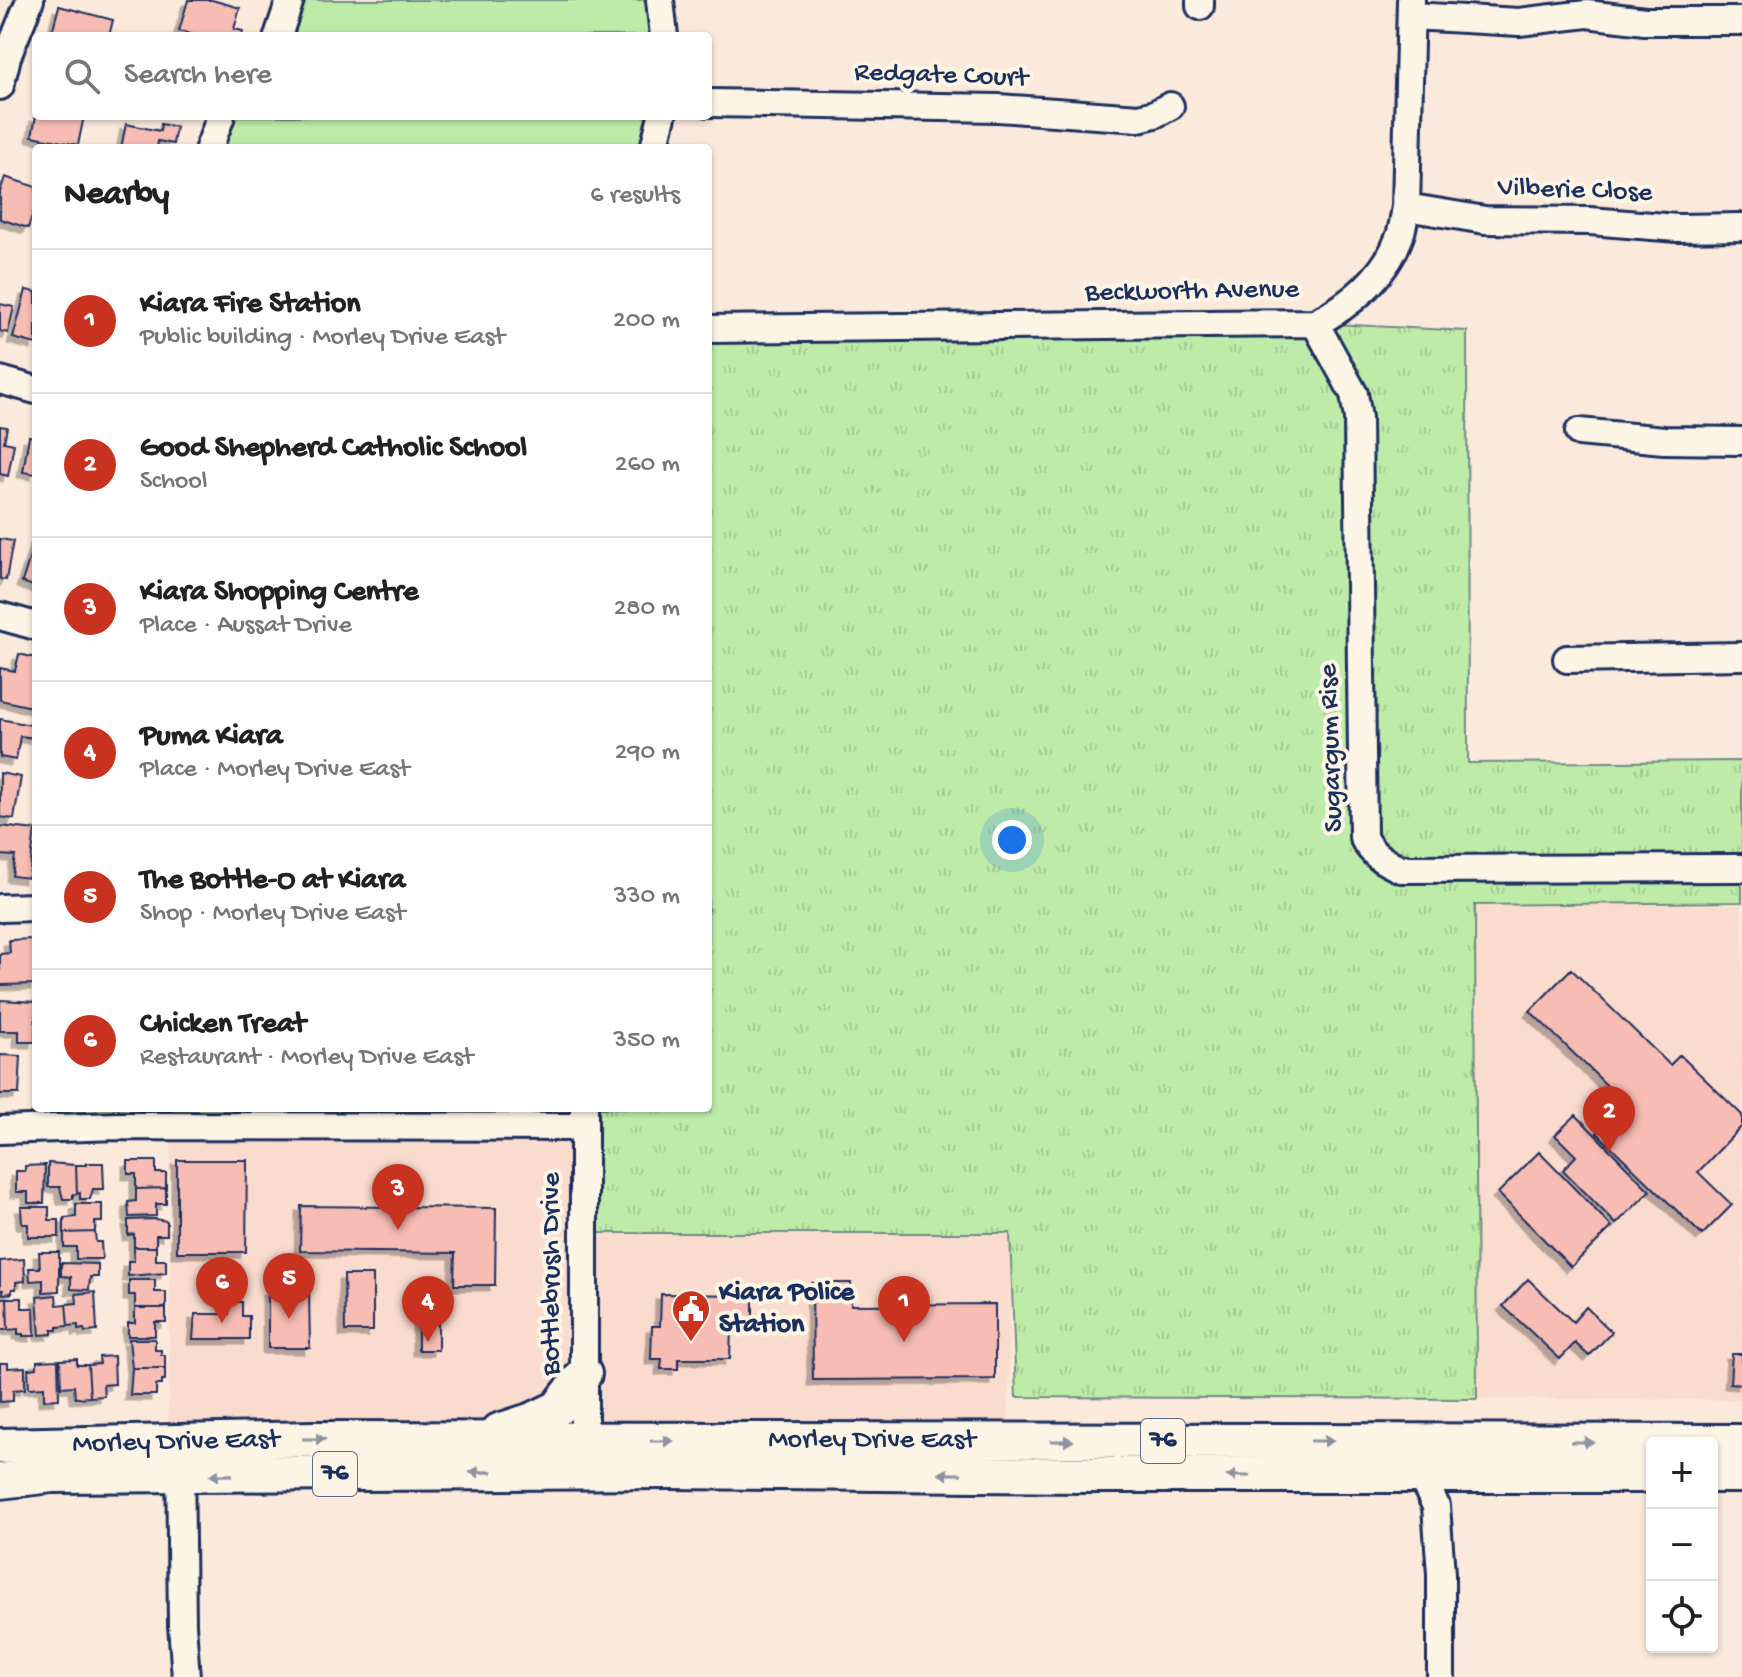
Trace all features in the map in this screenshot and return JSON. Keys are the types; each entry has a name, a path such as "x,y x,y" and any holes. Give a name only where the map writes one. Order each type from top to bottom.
{"main road":[{"path":"490,1439 501,1429 533,1420 558,1408 584,1374"},
{"name":"Morley Drive East","path":"0,1446 180,1440 490,1439 1742,1442"},
{"path":"777,1441 784,1460 822,1473"},
{"path":"1000,1441 1000,1448 1011,1466 1034,1475"},
{"name":"Morley Drive East","path":"0,1481 52,1475 671,1471 1034,1475 1646,1475"},
{"path":"1718,1475 1742,1475"}],"street":[{"path":"0,86 7,57 30,0"},
{"path":"279,32 290,0"},
{"path":"660,0 664,32"},
{"path":"1411,8 1519,22 1587,14 1645,21 1742,21"},
{"name":"Beckworth Avenue","path":"712,329 1315,323 1334,314 1359,294 1383,268 1399,238 1406,207 1411,8"},
{"name":"Redgate Court","path":"712,103 998,108 1139,118 1170,106"},
{"path":"210,144 220,120"},
{"path":"655,144 661,120"},
{"name":"Vilberie Close","path":"1406,207 1485,220 1590,221 1677,228 1742,227"},
{"name":"Sugargum Rise","path":"1315,323 1354,394 1358,418 1363,837 1370,851 1401,869 1742,868"},
{"path":"0,380 32,389"},
{"path":"1579,432 1648,439 1742,441"},
{"path":"0,616 32,625"},
{"path":"1567,659 1742,656"},
{"path":"0,908 32,907"},
{"path":"0,1130 72,1117 584,1118"},
{"name":"Bottlebrush Drive","path":"584,1118 584,1441"},
{"path":"180,1440 182,1625 186,1677"},
{"path":"526,1472 559,1466 571,1459 584,1441 611,1460 671,1471"},
{"path":"1441,1574 1450,1506 1463,1475"},
{"path":"1421,1476 1436,1506 1441,1574 1441,1677"}],"shaded area":[{"path":"1475,904 1742,905 1742,1400 1477,1399"},
{"path":"171,1126 584,1127 585,1233 1010,1233 1009,1441 584,1441 584,1375 534,1420 168,1440"}],"green space":[{"path":"290,0 660,0 664,32 279,32"},
{"path":"220,120 661,120 655,144 210,144"},
{"path":"1315,323 1467,331 1468,763 1742,761 1742,902 1475,905 1477,1399 1016,1397 1010,1233 584,1233 584,1112 712,1112 712,329"},
{"path":"72,1112 446,1112 446,1127 71,1127"}],"building":[{"path":"188,0 212,0 240,8 234,29 243,32 179,31"},
{"path":"59,6 113,20 110,32 52,32"},
{"path":"35,120 83,120 78,144 32,136"},
{"path":"126,124 160,131 161,124 176,127 173,144 158,141 158,144 122,144"},
{"path":"5,177 32,186 32,216 28,228 0,219 0,192"},
{"path":"26,290 32,291 32,343 13,338"},
{"path":"0,304 14,307 8,333 0,331"},
{"path":"0,426 7,427 4,442 14,444 8,476 0,474"},
{"path":"29,436 32,436 32,473 23,472"},
{"path":"0,539 13,541 6,580 0,579"},
{"path":"32,551 32,586 22,582"},
{"path":"19,654 32,657 32,707 0,700 0,668 15,671"},
{"path":"0,719 32,725 32,738 20,736 16,760 0,757"},
{"path":"0,773 21,777 14,819 0,817"},
{"path":"0,826 32,830 29,878 12,876 15,856 0,855"},
{"path":"32,939 32,984 0,985 0,954 10,953 9,940"},
{"path":"1571,969 1670,1065 1680,1055 1742,1115 1742,1126 1698,1172 1732,1205 1702,1235 1597,1133 1625,1103 1530,1011"},
{"path":"0,1000 32,1002 32,1042 19,1042 19,1031 0,1031"},
{"path":"0,1055 21,1056 19,1094 0,1094"},
{"path":"1576,1115 1650,1191 1616,1224 1563,1170 1576,1156 1555,1135"},
{"path":"1539,1152 1612,1227 1571,1267 1498,1193"},
{"path":"177,1160 247,1160 246,1252 177,1252"},
{"path":"128,1161 156,1161 156,1173 166,1173 166,1188 136,1189 136,1174 128,1174"},
{"path":"48,1163 76,1165 77,1194 73,1194 73,1199 63,1199 60,1187 48,1187"},
{"path":"103,1163 104,1189 93,1189 90,1199 80,1199 76,1165"},
{"path":"45,1165 44,1203 28,1203 28,1192 16,1192 16,1171 25,1171 25,1166"},
{"path":"166,1188 166,1204 156,1204 156,1216 129,1217 128,1202 136,1201 136,1189"},
{"path":"76,1204 102,1204 102,1222 95,1222 95,1232 64,1233 64,1218 76,1217"},
{"path":"301,1206 496,1208 495,1285 454,1285 455,1253 300,1251"},
{"path":"21,1207 49,1207 49,1220 59,1220 59,1237 28,1237 28,1224 22,1224"},
{"path":"128,1220 167,1221 167,1235 156,1235 156,1247 134,1247 134,1234 128,1235"},
{"path":"95,1232 96,1242 101,1242 102,1259 76,1259 76,1247 64,1247 64,1233"},
{"path":"134,1247 156,1247 156,1260 166,1260 166,1273 128,1276 128,1261 134,1261"},
{"path":"39,1252 59,1252 59,1291 43,1292 43,1280 30,1281 29,1268 40,1268"},
{"path":"24,1259 25,1281 16,1282 12,1293 3,1294 0,1290 0,1261"},
{"path":"61,1263 98,1264 98,1277 90,1277 89,1290 71,1289 71,1277 61,1276"},
{"path":"344,1275 373,1275 373,1331 345,1331"},
{"path":"1528,1279 1573,1322 1586,1307 1612,1332 1589,1356 1575,1343 1560,1359 1503,1306"},
{"path":"129,1280 155,1280 155,1292 166,1292 166,1308 135,1308 135,1295 129,1295"},
{"path":"812,1283 851,1283 851,1305 995,1304 995,1379 813,1380"},
{"path":"268,1290 309,1290 310,1348 268,1348"},
{"path":"95,1292 97,1331 85,1332 84,1329 78,1330 78,1325 68,1326 66,1304 77,1303 76,1294"},
{"name":"Kiara Police Station","path":"661,1294 753,1295 753,1328 731,1327 730,1359 678,1359 678,1369 661,1369 662,1359 651,1359 652,1326 660,1326"},
{"path":"56,1295 57,1305 66,1304 68,1326 57,1327 52,1334 40,1335 37,1297"},
{"path":"0,1298 7,1298 8,1330 0,1330"},
{"path":"7,1298 22,1298 22,1308 34,1308 35,1336 18,1334 18,1329 8,1330"},
{"path":"229,1302 242,1302 242,1316 249,1316 249,1339 193,1339 195,1314 229,1314"},
{"path":"135,1308 166,1308 166,1322 155,1322 155,1336 128,1336 128,1323 135,1323"},
{"path":"418,1317 438,1317 438,1350 418,1350"},
{"path":"129,1339 155,1339 155,1350 161,1350 161,1355 165,1355 165,1368 132,1368"},
{"path":"1732,1354 1742,1354 1742,1384 1730,1383"},
{"path":"114,1356 115,1384 103,1385 104,1396 90,1397 88,1365 100,1364 99,1357"},
{"path":"77,1359 77,1365 88,1365 90,1397 75,1398 74,1386 61,1387 60,1360"},
{"path":"58,1360 59,1399 44,1400 44,1387 29,1388 28,1369 37,1368 37,1361"},
{"path":"0,1363 8,1363 8,1368 25,1367 25,1389 13,1390 13,1401 0,1402"},
{"path":"132,1368 165,1368 165,1380 162,1380 162,1385 156,1385 156,1395 130,1395"}],"place":[{"name":"Good Shepherd Catholic School","path":"1609,1152"},
{"name":"Kiara Shopping Centre","path":"398,1230"},
{"name":"The Bottle-O at Kiara","path":"289,1319"},
{"name":"Chicken Treat","path":"222,1323"},
{"name":"Puma Kiara","path":"428,1342"},
{"name":"Kiara Fire Station","path":"904,1342"},
{"name":"Kiara Police Station","path":"691,1343"}]}
